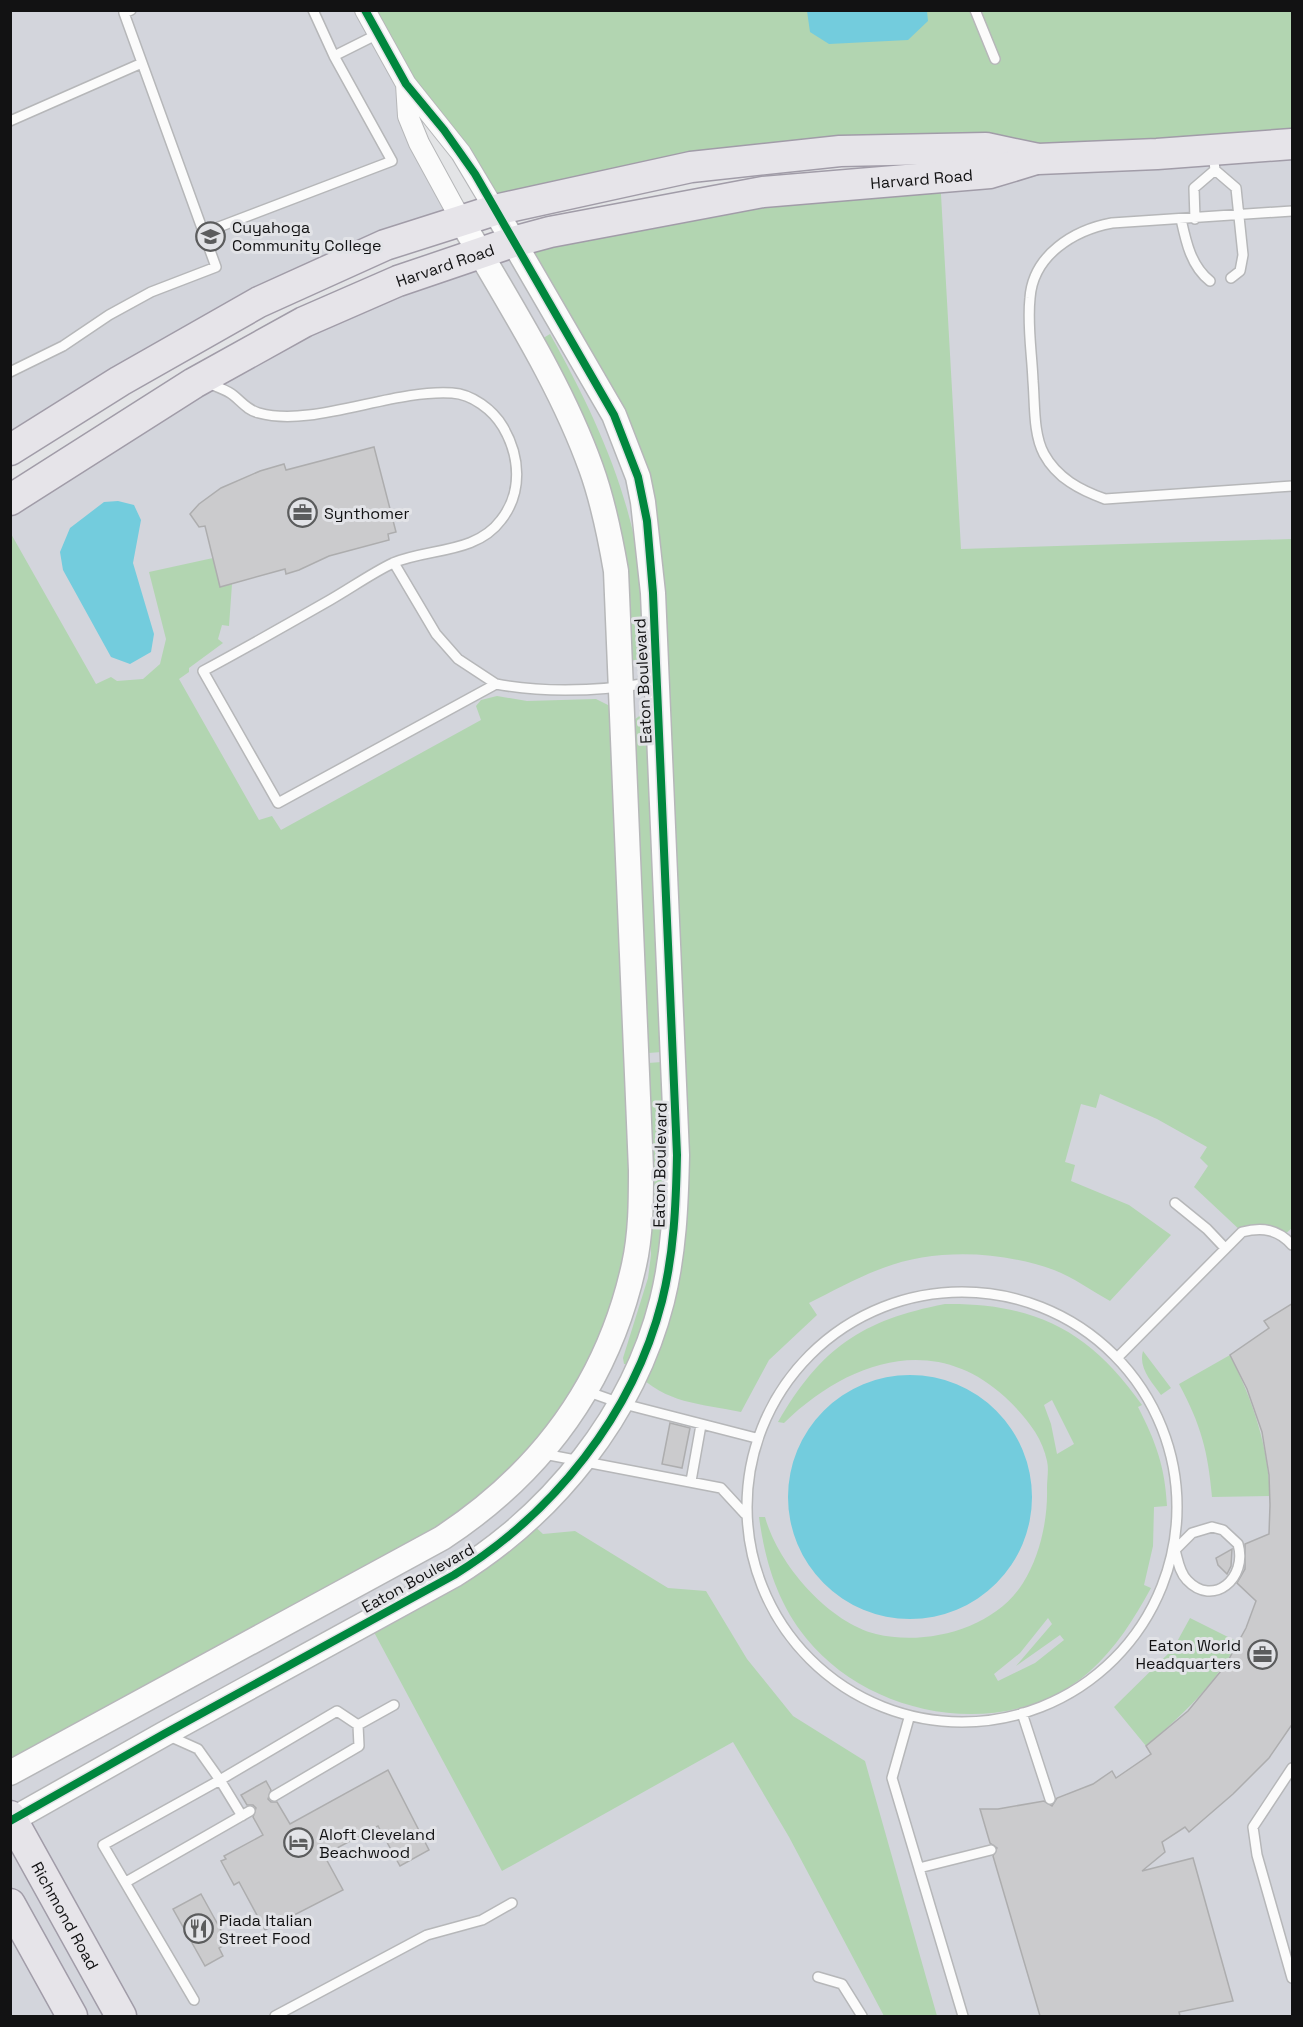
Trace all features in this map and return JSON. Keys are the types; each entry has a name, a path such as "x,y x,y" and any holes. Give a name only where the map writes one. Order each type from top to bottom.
{"main road":[{"name":"Harvard Road","path":"10,450 120,381 259,302 385,245 495,210 691,167 840,152 986,148 1038,159 1214,160 1293,144"},
{"name":"Harvard Road","path":"10,500 201,379 232,378 304,322 398,281 513,242 550,232 763,192 990,172 1038,159"},
{"name":"Richmond Road","path":"11,1819 121,2016"},
{"path":"10,1853 82,1981 116,2016"},
{"path":"10,1904 72,2016"}],"street":[{"path":"365,10 406,84 461,153 495,210"},
{"path":"406,84 408,116 419,143 461,220"},
{"name":"Eaton Boulevard","path":"11,1819 484,1556 540,1509 582,1460 615,1414 649,1339 662,1301 675,1223 676,1189 657,682 647,521 638,477 614,416 495,210"},
{"name":"Eaton Boulevard","path":"10,1773 441,1538 473,1518 510,1486 563,1428 606,1352 622,1310 634,1264 640,1214 641,1170 616,571 609,534 591,469 558,391 461,220"}],"lane":[{"path":"203,233 393,161 334,56 313,10"},
{"path":"975,10 995,58"},
{"path":"10,372 63,346 109,315 151,292 216,267 142,63 126,11"},
{"path":"334,56 378,34"},
{"path":"10,121 142,63"},
{"path":"1195,219 1194,188 1214,160 1236,188 1243,255 1240,271 1231,278"},
{"path":"1293,211 1112,223 1090,227 1058,246 1045,261 1029,297 1036,426 1042,452 1055,470 1081,490 1105,499 1293,486"},
{"path":"1181,219 1196,267 1210,280"},
{"path":"232,378 241,404 258,413 291,417 423,393 455,393 482,403 501,424 513,444 518,468 513,498 501,521 480,538 457,547 394,563 203,671 278,803 496,684"},
{"path":"394,563 436,634 458,660 496,684 526,690 621,687 657,682"},
{"path":"1175,1203 1207,1229 1225,1248"},
{"path":"1117,1358 1242,1232 1260,1227 1283,1236 1293,1245"},
{"path":"990,1292 1047,1308 1098,1338 1139,1381 1166,1433 1179,1491 1175,1550 1150,1615 1106,1670 1046,1707 978,1724 909,1718 844,1690 792,1643 758,1582 745,1514 747,1476 756,1438 763,1420 789,1379 823,1341 873,1310 930,1293 990,1292"},
{"path":"586,1391 620,1403 756,1438"},
{"path":"691,1481 701,1425"},
{"path":"542,1453 721,1488 745,1514"},
{"path":"1201,1528 1223,1530 1238,1544 1241,1566 1230,1583 1222,1588 1202,1589 1185,1579 1175,1550 1192,1533 1201,1528"},
{"path":"358,1725 394,1705"},
{"path":"194,2000 104,1845 337,1711 358,1725"},
{"path":"1022,1713 1050,1799"},
{"path":"909,1718 892,1778 963,2016"},
{"path":"274,1796 359,1746 358,1725"},
{"path":"126,1882 246,1813 198,1749 164,1734"},
{"path":"1293,1768 1253,1827 1257,1855 1293,1978"},
{"path":"919,1868 992,1850"},
{"path":"275,2016 427,1935 482,1920 512,1903"},
{"path":"818,1977 842,1984 862,2016"}],"shaded area":[{"name":"Cuyahoga Community College","path":"11,11 365,11 406,84 408,116 461,220 385,245 11,450"},
{"path":"1292,144 1292,2016 11,2016 11,500 398,281 763,192"}],"green space":[{"path":"365,11 1292,11 1292,144 840,151 495,210"},
{"path":"940,177 961,549 1292,539 1292,1228 1283,1236 1242,1232 1194,1187 1208,1166 1200,1158 1207,1147 1157,1119 1100,1094 1096,1108 1081,1104 1065,1162 1075,1165 1071,1181 1129,1205 1171,1235 1110,1301 1054,1270 1012,1259 968,1254 946,1255 925,1257 883,1268 809,1303 817,1315 769,1360 741,1412 684,1401 647,1383 635,1372 675,1223 638,477 513,242"},
{"path":"550,334 595,423 629,515 643,591 644,659 639,662 633,660 632,654 623,551 613,500 606,476 578,408 540,340"},
{"path":"10,532 96,684 111,677 117,681 143,679 160,664 166,639 149,572 213,558 220,587 232,584 229,626 222,625 218,639 223,643 189,668 189,672 179,679 259,820 272,816 281,830 481,720 476,706 481,700 497,696 527,701 596,699 610,706 641,1170 606,1352 510,1486 10,1773"},
{"path":"642,714 647,716 662,1052 648,1053 634,720"},
{"path":"662,1062 666,1132 665,1208 651,1308 628,1364 624,1364 623,1358 648,1278 651,1255 648,1063"},
{"path":"945,1304 1007,1309 1034,1316 1058,1326 1081,1340 1122,1379 1142,1405 1138,1407 1155,1443 1162,1467 1167,1506 1154,1507 1153,1546 1144,1585 1151,1588 1138,1611 1116,1643 1089,1672 1056,1694 1020,1708 981,1714 942,1712 903,1703 866,1687 834,1666 806,1638 787,1610 769,1565 759,1517 765,1517 781,1553 793,1572 823,1604 858,1627 876,1634 895,1637 916,1638 937,1635 977,1623 1010,1599 1023,1583 1034,1561 1044,1525 1047,1500 1047,1461 1041,1442 1025,1418 1005,1397 977,1377 949,1365 920,1360 891,1362 863,1371 835,1384 784,1423 778,1422 794,1396 811,1375 846,1341 890,1319","holes":["1052,1400 1074,1444 1057,1454 1051,1424 1044,1405","1048,1618 1052,1624 1016,1666 1060,1635 1064,1640 1035,1663 998,1681 994,1674 1020,1653"]},
{"path":"1143,1351 1171,1388 1161,1395 1144,1369"},
{"path":"1230,1355 1246,1389 1263,1441 1270,1496 1212,1497 1202,1439 1193,1412 1179,1384"},
{"path":"528,1520 543,1534 575,1531 668,1588 706,1591 747,1659 793,1716 865,1761 937,2016 884,2016 789,1837 733,1742 502,1871 368,1621"},
{"path":"1190,1618 1238,1642 1209,1685 1173,1723 1146,1746 1114,1707 1173,1649"}],"water":[{"path":"807,11 927,11 928,21 908,40 829,44 810,32"},
{"path":"118,501 134,505 141,520 133,563 154,634 151,652 130,664 111,657 63,570 60,552 70,528 104,502"},
{"path":"898,1375 922,1375 945,1380 968,1389 988,1403 1004,1419 1023,1450 1030,1473 1032,1497 1030,1521 1018,1555 1004,1575 988,1591 968,1605 945,1614 922,1619 898,1619 875,1614 852,1605 832,1591 816,1575 802,1555 793,1532 788,1509 788,1485 793,1462 802,1439 816,1419 832,1403 852,1389 875,1380"}],"building":[{"path":"374,447 396,532 388,534 389,540 329,556 286,574 285,569 220,587 205,526 199,527 190,514 199,504 221,488 260,471 284,464 286,470"},
{"name":"Eaton World Headquarters","path":"1293,1303 1293,1723 1269,1758 1233,1794 1189,1832 1185,1827 1162,1842 1165,1852 1142,1871 1193,1858 1233,2001 1179,2012 1180,2016 1040,2016 993,1856 997,1848 990,1843 980,1809 998,1809 1044,1801 1052,1806 1057,1798 1093,1784 1112,1771 1116,1778 1151,1754 1146,1746 1188,1711 1225,1666 1246,1628 1256,1601 1237,1583 1245,1569 1245,1544 1269,1534 1270,1505 1269,1475 1262,1432 1247,1389 1230,1355 1269,1328 1264,1321"},
{"path":"670,1423 690,1428 682,1468 662,1464"},
{"path":"1232,1549 1231,1566 1227,1574 1218,1565 1216,1558"},
{"name":"Aloft Cleveland Beachwood","path":"388,1770 429,1850 400,1866 378,1826 324,1855 343,1890 265,1930 239,1882 234,1885 221,1861 226,1859 224,1856 263,1835 253,1817 256,1808 253,1805 247,1805 241,1795 266,1781 271,1790 268,1799 271,1802 277,1802 290,1824"},
{"path":"201,1894 228,1943 219,1948 223,1956 205,1966 173,1909"}],"cycle path":[{"path":"10,1821 454,1575 490,1550 556,1492 610,1422 649,1343 666,1283 674,1228 677,1155 653,593 647,521 638,477 614,415 475,174 444,130 406,84 365,10"}],"place":[{"name":"Cuyahoga Community College","path":"211,236"},
{"name":"Synthomer","path":"303,513"},
{"name":"Eaton World Headquarters","path":"1262,1654"},
{"name":"Aloft Cleveland Beachwood","path":"298,1843"},
{"name":"Piada Italian Street Food","path":"198,1929"}]}
